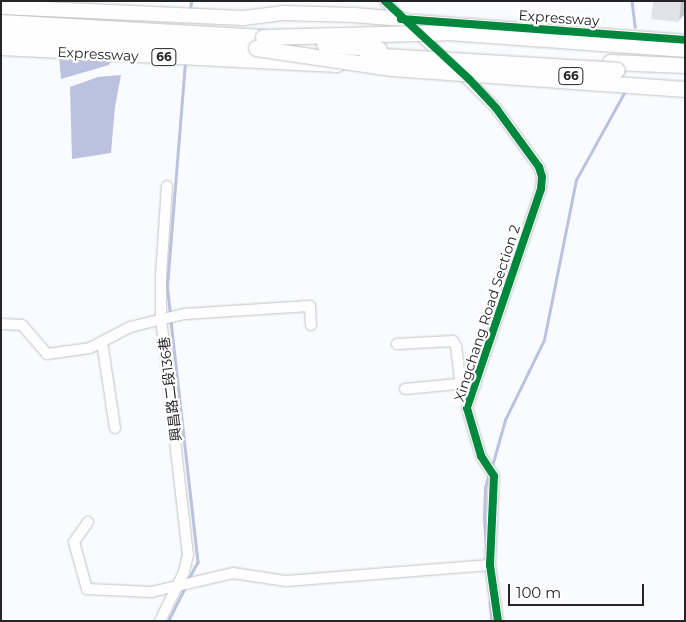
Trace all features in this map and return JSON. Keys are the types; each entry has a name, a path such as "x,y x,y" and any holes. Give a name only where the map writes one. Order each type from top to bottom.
{"highway":[{"name":"66","path":"1,22 259,42 392,68 685,89"},
{"name":"66","path":"1,36 259,42 448,32 685,49"},
{"path":"259,42 614,66 685,74"},
{"path":"614,66 685,65"}],"main road":[{"name":"Expressway","path":"1,6 243,18 281,13 401,18 444,34 492,41 685,56"},
{"name":"Expressway","path":"1,48 345,66 457,69 685,83"}],"street":[{"name":"Xingchang Road Section 2","path":"385,1 496,108 539,168 542,177 541,189 467,408 481,456 490,470 490,565 498,621"},
{"name":"Expressway","path":"401,18 685,40"},
{"name":"Expressway","path":"345,66 468,79 685,94"},
{"name":"興昌路二段136巷","path":"160,621 184,572 188,554 188,540 161,319 161,276 167,186"},
{"path":"1,324 22,325 46,354 90,348 130,327 184,314 310,306 311,325"},
{"path":"397,344 453,341 456,346 460,380"},
{"path":"102,342 116,428"},
{"path":"460,380 475,385"},
{"path":"405,389 457,384 460,380"},
{"path":"88,522 74,542 87,589 151,592 176,588 233,572 286,581 490,565"}],"water":[{"path":"59,56 111,61 109,65 61,79"},
{"path":"121,75 115,107 111,153 72,159 70,87 98,77"}],"building":[{"path":"653,1 681,1 679,22 651,19"}],"waterway":[{"path":"190,11 191,1"},
{"path":"632,1 635,27"},
{"path":"170,315 167,286 185,62"},
{"path":"492,466 505,420 544,340 576,180 624,93"},
{"path":"171,321 198,562 189,579"},
{"path":"486,547 485,488 489,473"},
{"path":"168,621 184,589"},
{"path":"490,602 492,621"}],"cycle path":[{"path":"385,1 469,79 496,108 539,167 542,177 541,189 467,408 481,456 494,476 490,565 498,621"},
{"path":"401,19 685,40"}]}
